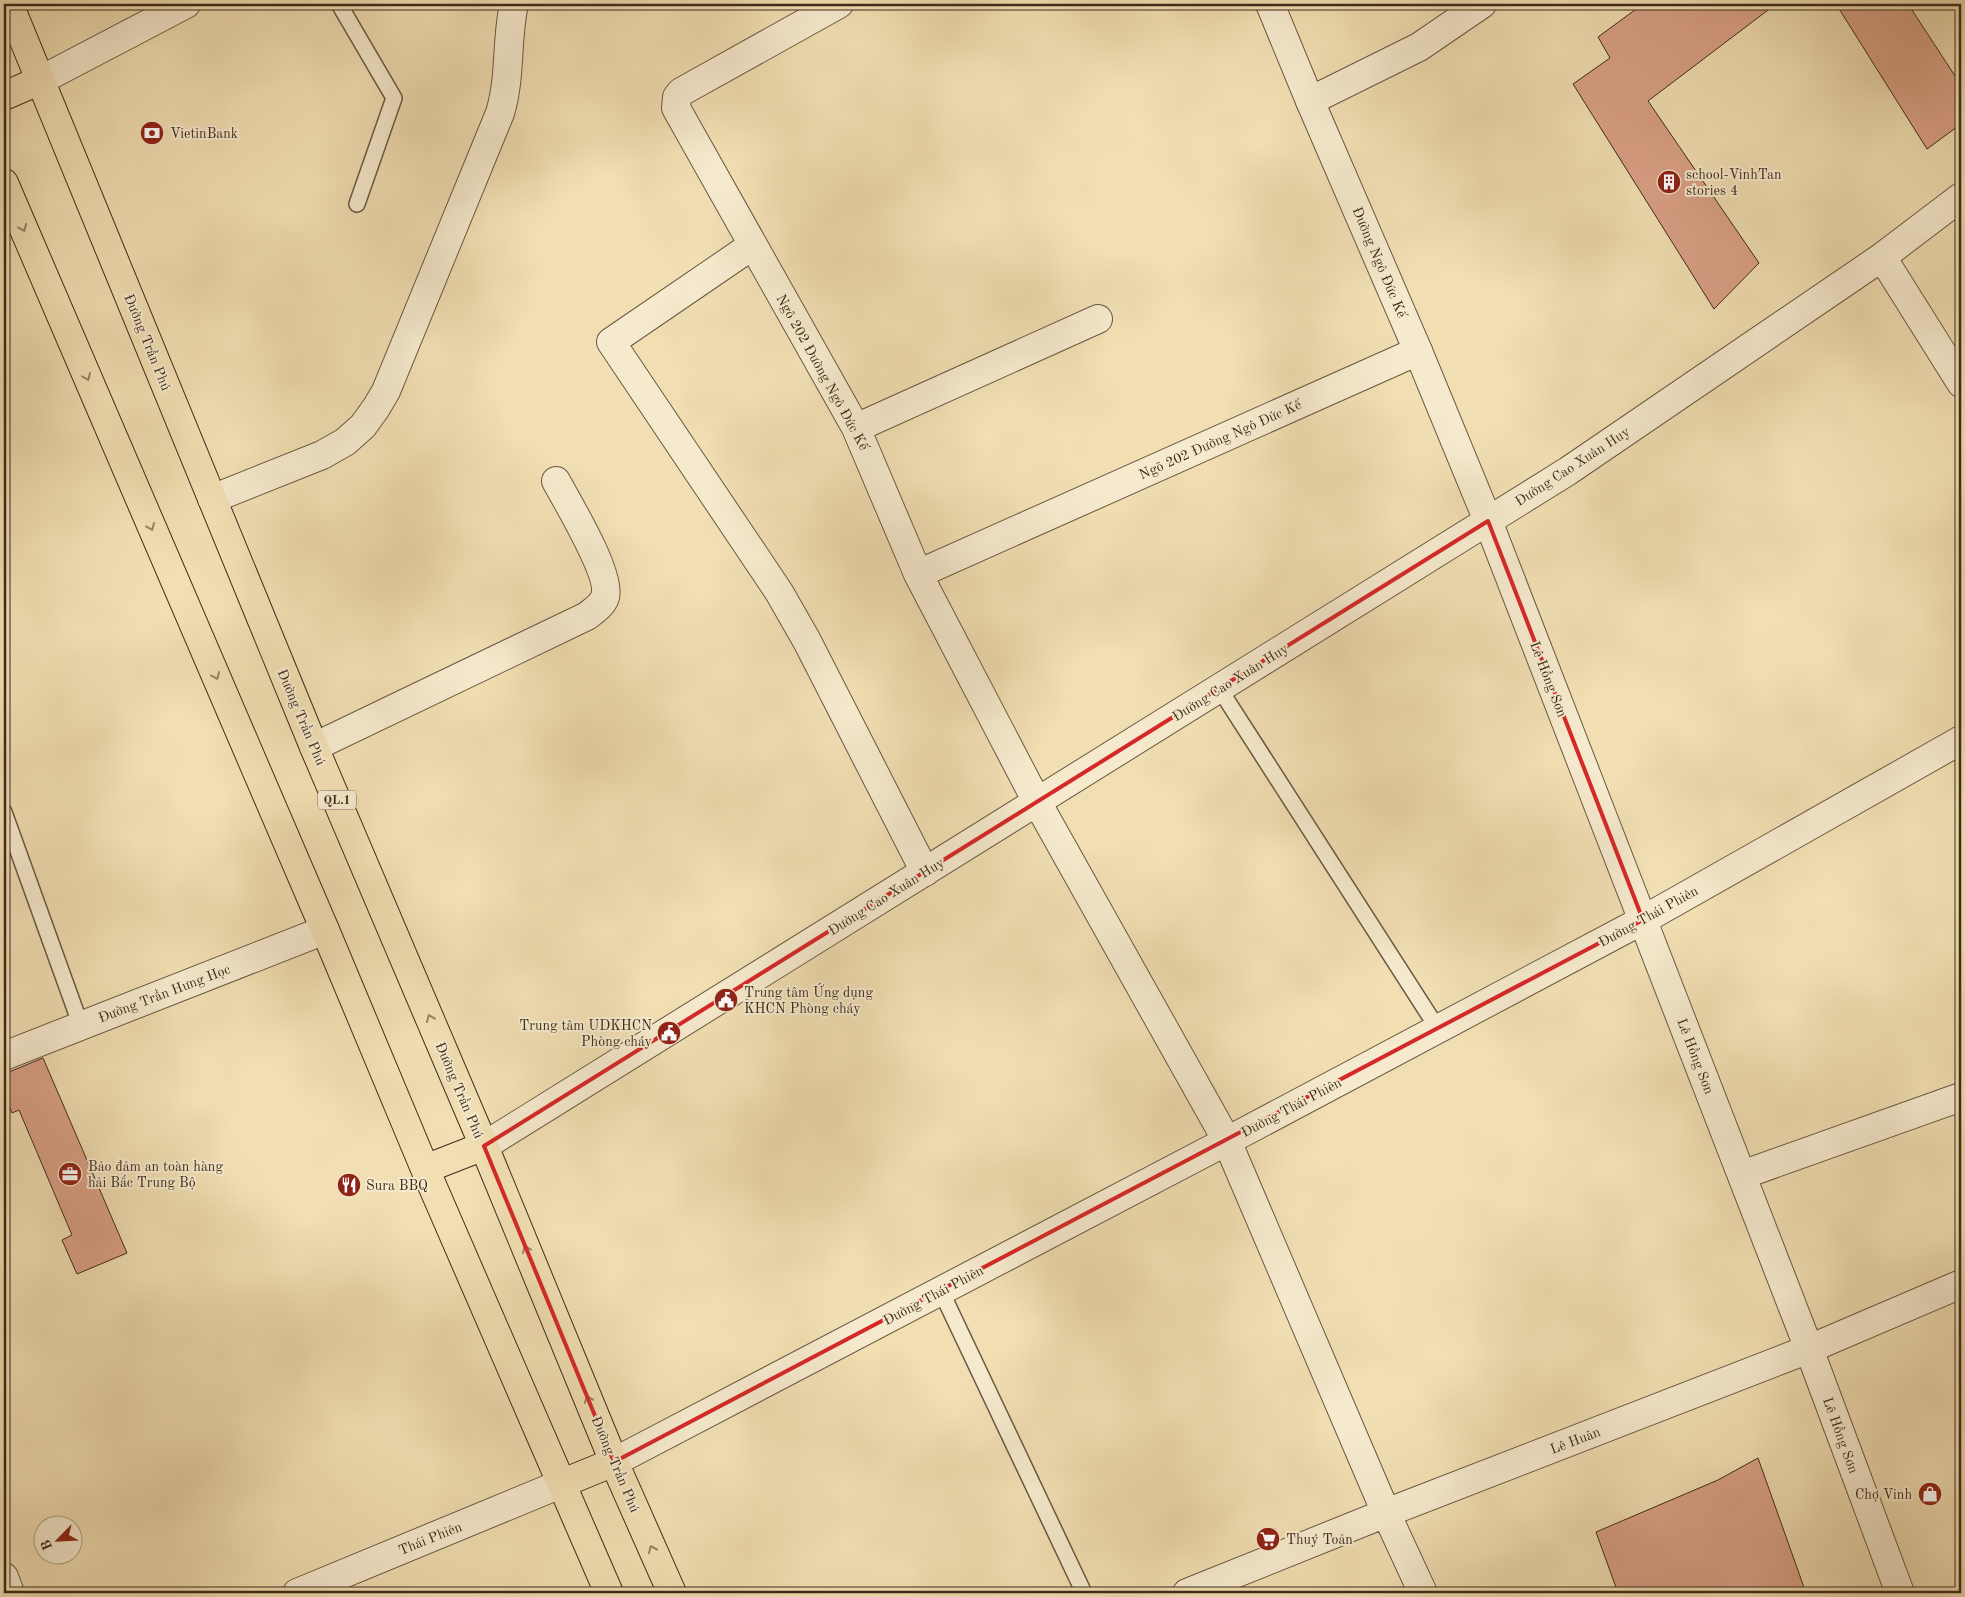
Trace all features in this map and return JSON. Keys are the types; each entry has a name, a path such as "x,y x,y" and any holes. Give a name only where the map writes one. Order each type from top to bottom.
{"main road":[{"name":"Đường Trần Phú","path":"9,4 314,746 484,1146 614,1462 672,1593"},
{"path":"4,96 41,80"},
{"path":"4,183 325,930 425,1169 610,1593"},
{"path":"425,1169 484,1146"},
{"path":"563,1483 614,1462"}],"street":[{"path":"41,80 186,4"},
{"path":"212,498 322,455 344,442 363,426 376,408 386,391 500,113 507,83 511,16 514,4"},
{"name":"Ngõ 202 Đường Ngô Đức Kế","path":"839,4 681,92 677,97 676,108 678,115 856,428 918,574 1418,351"},
{"name":"Đường Ngô Đức Kế","path":"1270,4 1418,351 1488,521"},
{"path":"1310,101 1419,47 1482,4"},
{"name":"Đường Cao Xuân Huy","path":"484,1146 1568,471 1882,257 1961,196"},
{"path":"752,245 611,342 779,592 807,641 925,872"},
{"path":"1882,257 1961,383"},
{"path":"856,428 1098,319"},
{"path":"314,746 586,616 601,604 606,596 606,587 601,567 556,481"},
{"name":"Lê Hồng Sơn","path":"1488,521 1809,1349 1900,1593"},
{"path":"918,574 1037,802 1228,1142 1386,1513 1423,1593"},
{"name":"Đường Thái Phiên","path":"614,1462 1228,1142 1643,920 1961,740"},
{"name":"Đường Trần Hưng Học","path":"4,1056 325,930"},
{"path":"1742,1175 1961,1097"},
{"name":"Lê Huân","path":"1187,1593 1386,1513 1809,1349 1961,1284"},
{"name":"Thái Phiên","path":"297,1593 563,1483"},
{"path":"4,1577 10,1593"}],"lane":[{"path":"339,4 394,98 357,204"},
{"path":"1220,688 1438,1029"},
{"path":"4,812 81,1026"},
{"path":"942,1291 1084,1593"}],"highlighted area":[{"path":"1488,521 1643,920 614,1462 484,1146"}],"building":[{"name":"school-VinhTan stories 4","path":"1643,4 1776,4 1648,101 1759,263 1714,309 1573,84 1610,58 1598,37"},
{"path":"1836,4 1908,4 1961,85 1961,124 1927,149"},
{"name":"Bảo đảm an toàn hàng hải Bắc Trung Bộ","path":"43,1058 127,1253 77,1274 62,1240 72,1235 19,1110 12,1113 4,1094 4,1074"},
{"path":"1758,1458 1806,1593 1618,1593 1596,1532 1718,1480"}],"place":[{"name":"VietinBank","path":"152,133"},
{"name":"school-VinhTan stories 4","path":"1669,182"},
{"name":"Trung tâm Ứng dụng KHCN Phòng cháy","path":"726,1000"},
{"name":"Trung tâm UDKHCN Phòng cháy","path":"669,1033"},
{"name":"Bảo đảm an toàn hàng hải Bắc Trung Bộ","path":"70,1174"},
{"name":"Sura BBQ","path":"349,1185"},
{"name":"Chợ Vinh","path":"1930,1494"},
{"name":"Thuý Toản","path":"1268,1539"}]}
